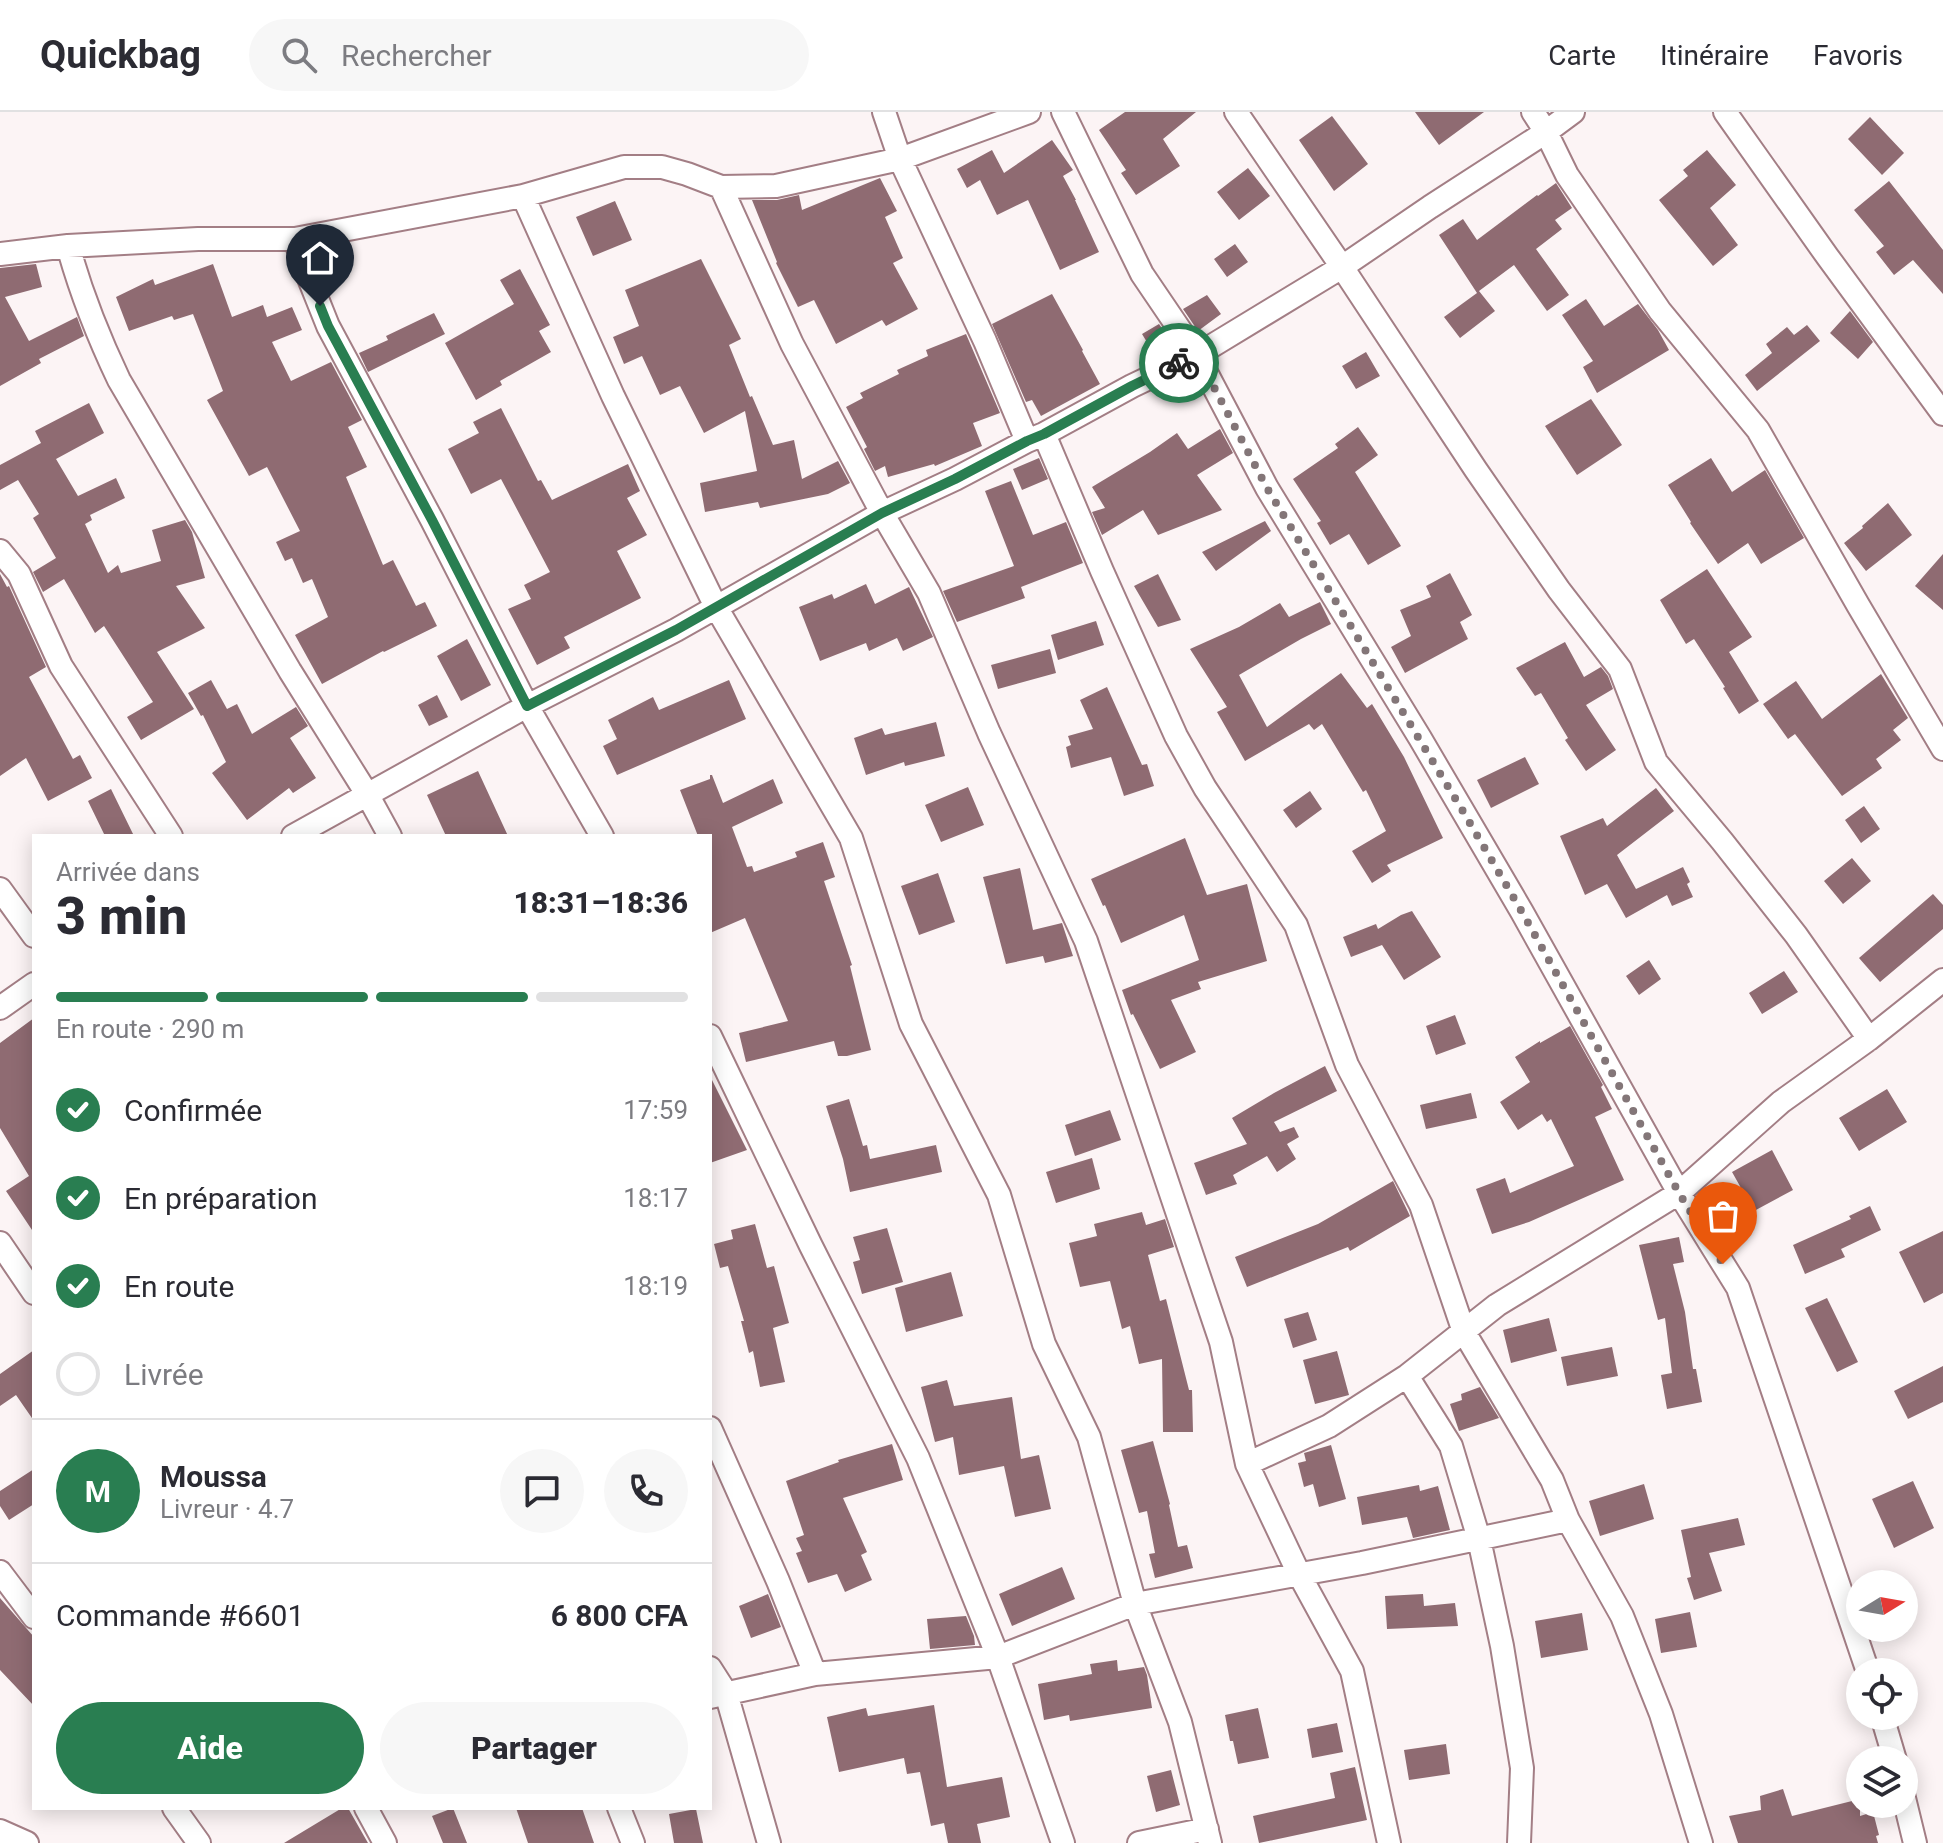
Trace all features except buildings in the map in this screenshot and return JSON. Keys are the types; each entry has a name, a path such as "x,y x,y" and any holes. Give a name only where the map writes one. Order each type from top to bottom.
{"street":[{"path":"884,112 900,159 985,341 1102,571 1176,736 1205,788 1296,925 1347,1065 1421,1205 1464,1332 1552,1480 1568,1520 1622,1616 1661,1714 1701,1843"},
{"path":"0,254 68,246 198,239 295,239 523,196 624,167 662,167 721,187 776,186 900,159 1029,112"},
{"path":"1063,112 1142,274 1197,355 1267,488 1428,751 1679,1193 1738,1288 1863,1658"},
{"path":"1236,112 1484,482 1559,590 1620,669 1656,762 1796,935 1869,1039"},
{"path":"1533,112 1567,175 1660,311 1758,430 1943,749"},
{"path":"297,834 527,706 716,607 882,513 1197,355 1342,267 1573,112"},
{"path":"1725,112 1943,414"},
{"path":"721,187 792,344 882,513 929,593 989,733 1086,941 1221,1342 1247,1464 1299,1574 1352,1671 1389,1843"},
{"path":"523,196 613,396 716,607 851,838 911,1024 999,1195 1044,1344 1089,1437 1135,1604 1180,1722 1209,1836 1139,1843"},
{"path":"295,239 328,326 527,706 601,834"},
{"path":"68,246 97,334 119,380 389,834"},
{"path":"0,551 19,574 61,666 170,834"},
{"path":"0,889 32,933"},
{"path":"1247,1464 1329,1426 1407,1376 1497,1305 1679,1193 1781,1102 1869,1039 1943,980"},
{"path":"0,1008 32,985"},
{"path":"712,1040 918,1458 998,1657 1063,1843"},
{"path":"0,1243 32,1290"},
{"path":"1407,1376 1451,1446 1479,1539 1502,1646 1522,1768 1519,1843"},
{"path":"712,1432 778,1581 815,1674"},
{"path":"718,1695 815,1674 998,1657 1135,1604 1362,1563 1568,1520"},
{"path":"0,1572 32,1614"},
{"path":"712,1675 769,1843"},
{"path":"175,1810 199,1843"},
{"path":"374,1810 385,1843"},
{"path":"620,1810 633,1843"},
{"path":"1909,1818 1915,1843"},
{"path":"0,1831 27,1843"}],"way so far":[{"path":"1179,363 1197,355 1267,488 1420,738 1522,912 1679,1193 1723,1264"}],"route":[{"path":"320,306 527,706 676,630 882,513 1090,411 1179,363"}]}
